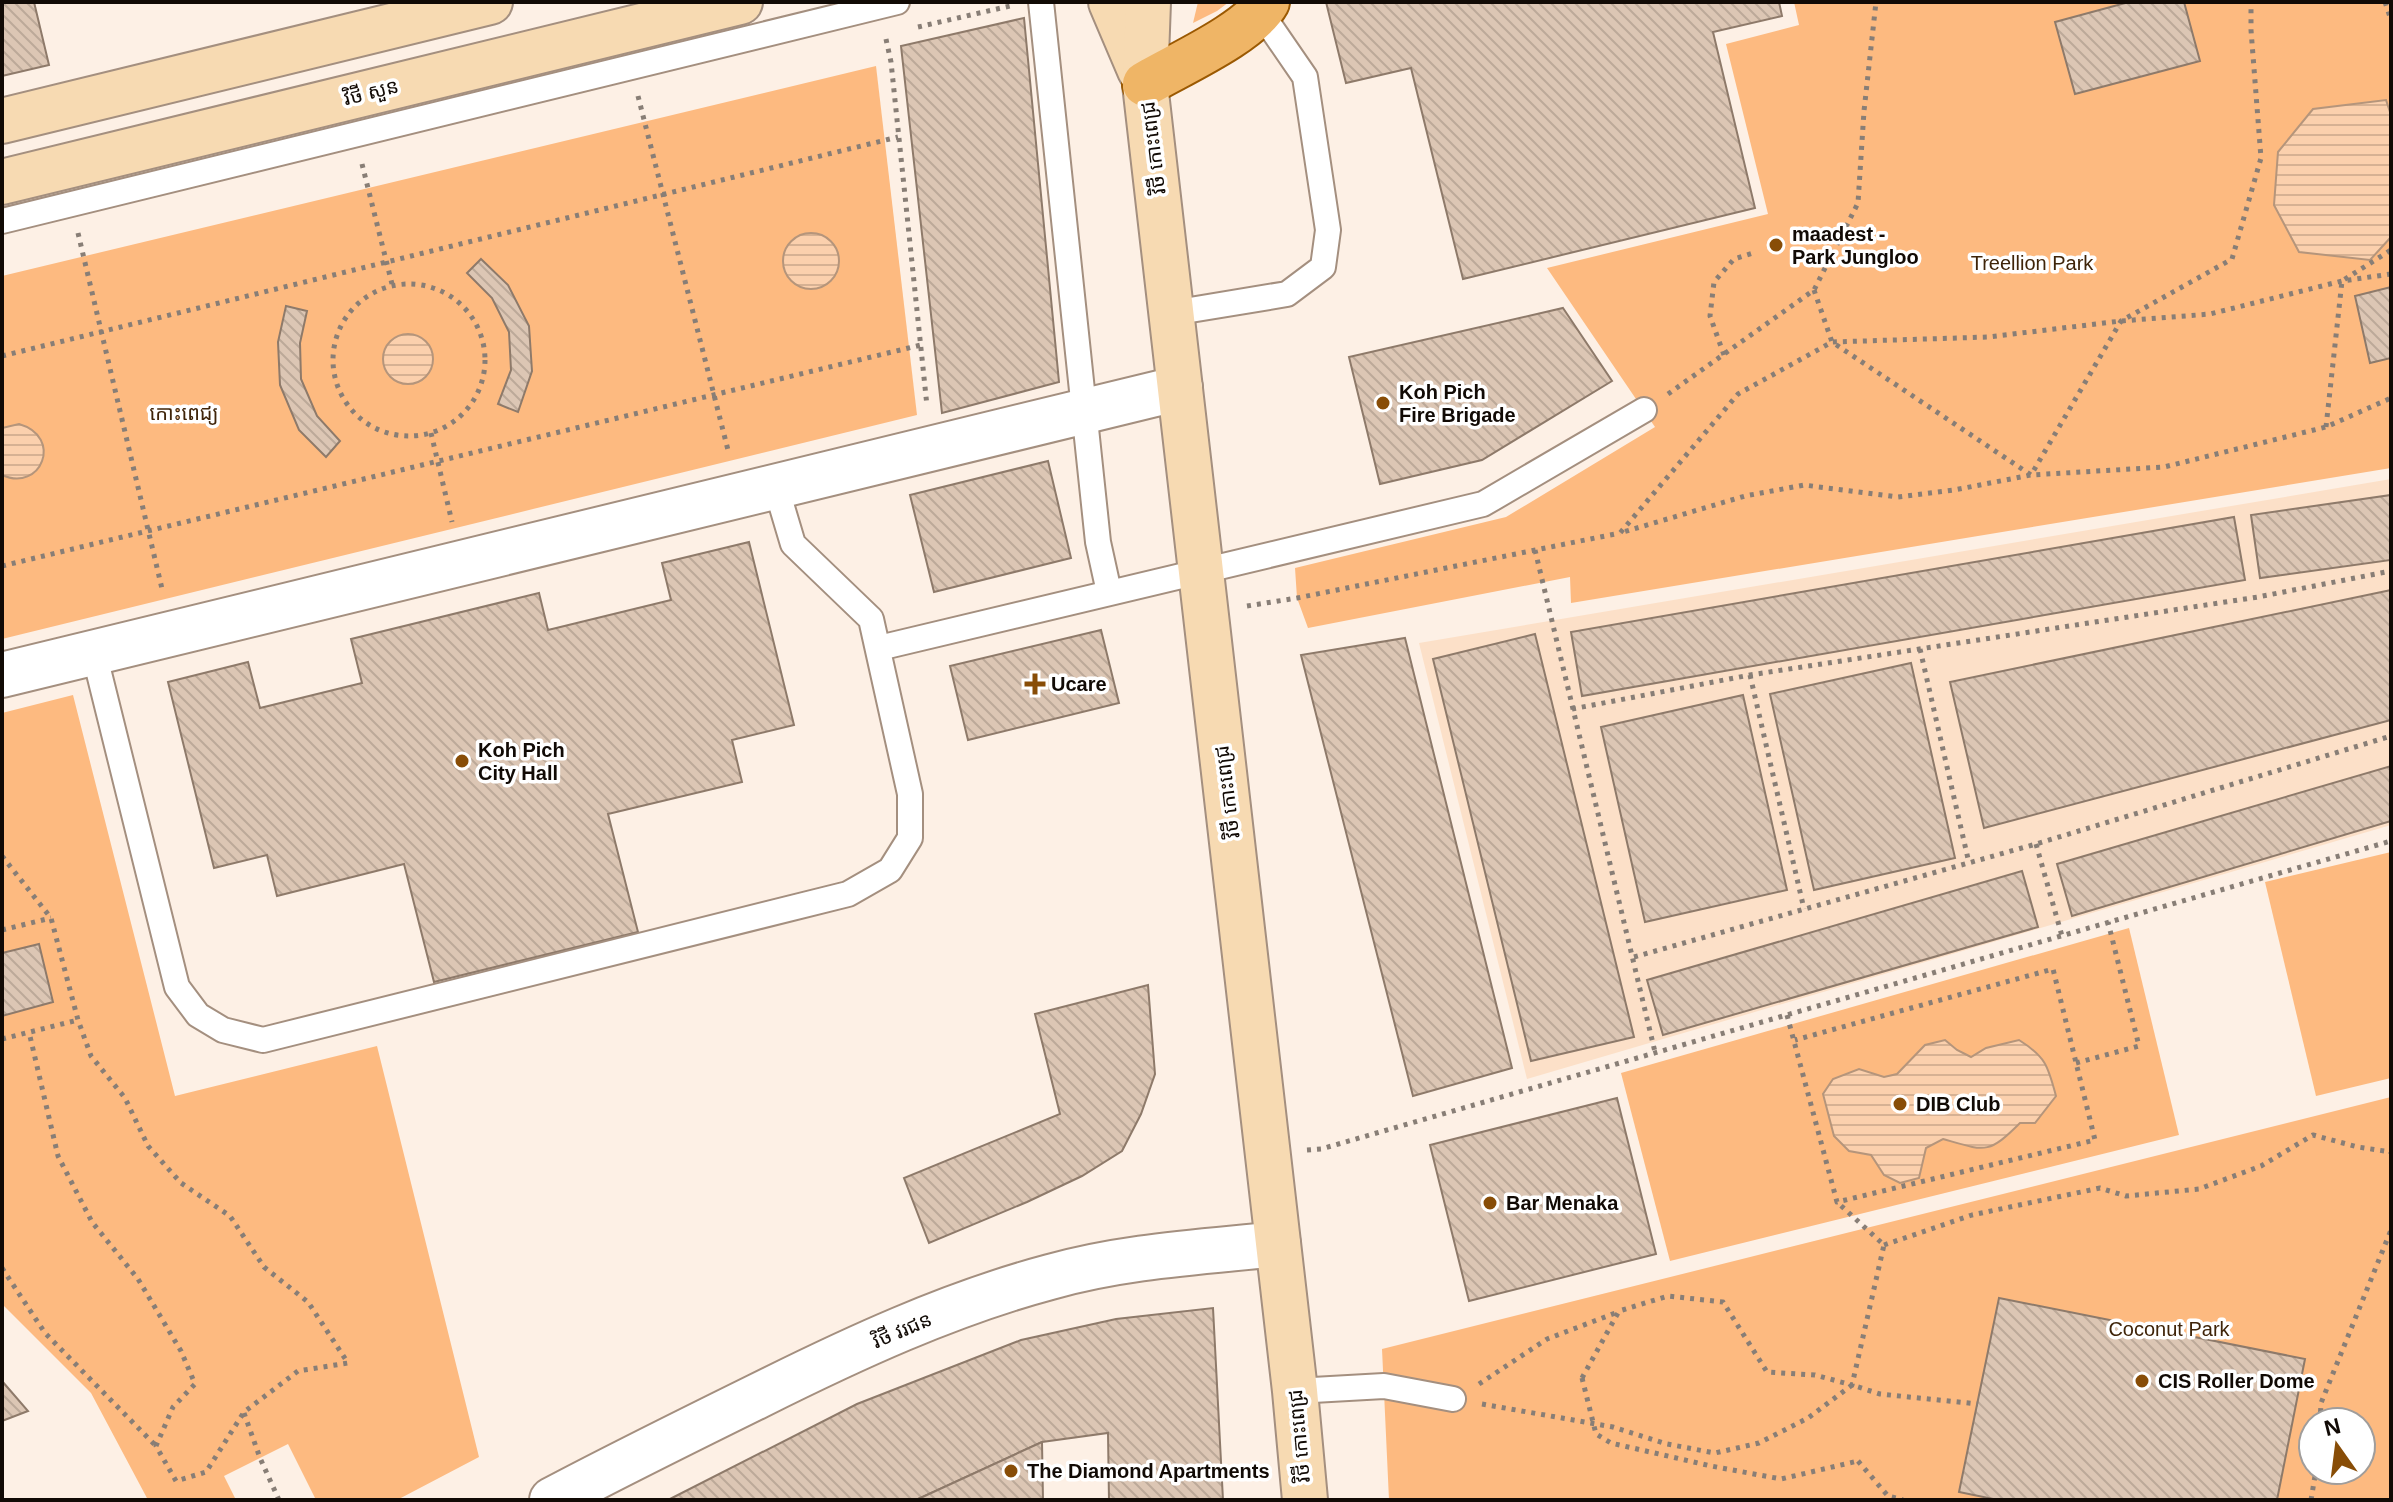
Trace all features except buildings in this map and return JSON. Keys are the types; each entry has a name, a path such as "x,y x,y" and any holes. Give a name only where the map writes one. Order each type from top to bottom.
{"main road":[{"path":"2,121 490,2"},
{"name":"វិថី សួន","path":"2,182 740,2"},
{"name":"វិថី កោះពេជ្រ","path":"1111,2 1145,84"},
{"name":"វិថី កោះពេជ្រ","path":"1148,2 1145,84 1305,1500"},
{"path":"1145,84 1238,31 1264,7"}],"street":[{"path":"2,675 1180,388"},
{"name":"វិថី វរជន","path":"552,1500 818,1366 985,1297 1051,1276 1124,1261 1278,1244"}],"lane":[{"path":"1041,2 1098,542 1109,592"},
{"path":"2,221 885,3"},
{"path":"1172,313 1287,294 1323,267 1328,230 1305,77 1264,7"},
{"path":"879,648 1109,592 1204,591 1483,504 1644,410"},
{"path":"94,653 177,987 198,1015 223,1030 263,1040 848,894 890,870 910,838 910,794 871,619 793,544 757,492"},
{"path":"1295,1391 1384,1386 1453,1399"}],"path":[{"path":"1644,410 1814,290 1858,203 1876,2"},
{"path":"2031,475 2121,321 2232,259 2261,158 2251,2"},
{"path":"2385,2 2391,20"},
{"path":"885,3 932,448"},
{"path":"631,68 714,395 757,492"},
{"path":"354,135 392,284"},
{"path":"2,356 898,137"},
{"path":"71,204 172,634"},
{"path":"2342,281 2391,250"},
{"path":"1724,355 1710,316 1714,282 1734,259 1753,253"},
{"path":"1620,533 1738,394 1832,342 1988,337 2210,314 2342,281 2391,274"},
{"path":"2326,427 2342,281"},
{"path":"417,283 444,291 461,303 478,325 486,351 484,377 470,407 450,424 431,433 405,437 365,424 345,404 334,380 334,343 344,318 364,298 392,284 417,283"},
{"path":"1814,290 1832,342 2031,475"},
{"path":"2,566 921,345"},
{"path":"1204,591 1297,598 1620,533 1745,496 1804,485 1898,497 2031,475 2164,467 2326,427 2391,398"},
{"path":"431,433 461,564"},
{"path":"1535,550 1655,1052"},
{"path":"1572,709 1750,675 2258,597 2391,571"},
{"path":"1920,649 1969,863"},
{"path":"1750,675 1804,909"},
{"path":"1634,957 2036,844 2391,736"},
{"path":"1268,1153 1321,1149 2391,841"},
{"path":"2036,844 2062,936"},
{"path":"2,856 51,918 78,1020 91,1056 125,1098 148,1146 181,1183 230,1216 264,1267 308,1302 348,1363 298,1371 244,1412 206,1472 176,1481 156,1446 45,1333 2,1268"},
{"path":"2,930 51,918"},
{"path":"2076,1063 2139,1046 2108,922"},
{"path":"1795,1040 2053,969 2095,1140 1837,1202"},
{"path":"1787,1015 1837,1202 1884,1245"},
{"path":"2,1039 78,1020"},
{"path":"29,1032 58,1156 92,1222 138,1279 181,1351 195,1384 173,1407 156,1446"},
{"path":"1884,1245 1972,1215 2100,1188 2126,1196 2199,1189 2261,1166 2313,1135 2391,1154"},
{"path":"2321,1406 2391,1230"},
{"path":"1453,1399 1613,1427 1667,1444 1715,1453 1759,1443 1808,1418 1852,1385 1884,1245"},
{"path":"1453,1399 1502,1371 1547,1339 1668,1296 1723,1302 1767,1372 1815,1375 1880,1394 1978,1404"},
{"path":"1619,1311 1582,1378 1596,1434 1611,1443 1781,1479 1858,1461 1888,1496 1903,1500"},
{"path":"244,1412 279,1500"}],"shaded area":[{"path":"2386,100 2391,115 2391,237 2370,260 2299,252 2274,205 2278,152 2313,109"},
{"path":"811,233 831,241 839,261 831,281 811,289 791,281 783,261 791,241"},
{"path":"408,334 425,342 433,359 425,376 408,384 391,376 383,359 391,342"},
{"path":"19,424 33,431 41,440 44,451 36,470 16,479 2,475 2,428"},
{"path":"2391,479 2391,825 1527,1079 1419,643"},
{"path":"1945,1040 1971,1057 1986,1048 2019,1040 2045,1063 2056,1096 2035,1123 2020,1123 1993,1145 1977,1148 1943,1139 1926,1148 1919,1178 1900,1183 1884,1175 1871,1155 1849,1151 1834,1136 1823,1094 1833,1079 1859,1069 1884,1077 1897,1074 1925,1045"}],"green space":[{"path":"1198,2 1229,2 1193,23"},
{"name":"Treellion Park","path":"1794,2 2391,2 2391,468 1571,603 1570,577 1308,628 1297,598 1295,568 1506,517 1655,427 1547,268 1768,214 1726,44 1799,25"},
{"name":"កោះពេជ្យ","path":"876,66 917,415 2,639 2,276"},
{"path":"73,695 175,1096 377,1046 479,1457 397,1500 316,1500 288,1444 224,1476 236,1500 148,1500 91,1393 2,1304 2,713"},
{"path":"2391,852 2391,1078 2316,1096 2265,882"},
{"name":"DIB Club","path":"2129,928 2179,1135 1670,1261 1621,1073"},
{"name":"Coconut Park","path":"2391,1097 2391,1500 1389,1500 1382,1349"}],"place":[{"name":"maadest - Park Jungloo","path":"1776,245"},
{"name":"Koh Pich Fire Brigade","path":"1383,403"},
{"name":"Ucare","path":"1035,684"},
{"name":"Koh Pich City Hall","path":"462,761"},
{"name":"DIB Club","path":"1900,1104"},
{"name":"Bar Menaka","path":"1490,1203"},
{"name":"CIS Roller Dome","path":"2142,1381"},
{"name":"The Diamond Apartments","path":"1011,1471"}]}
